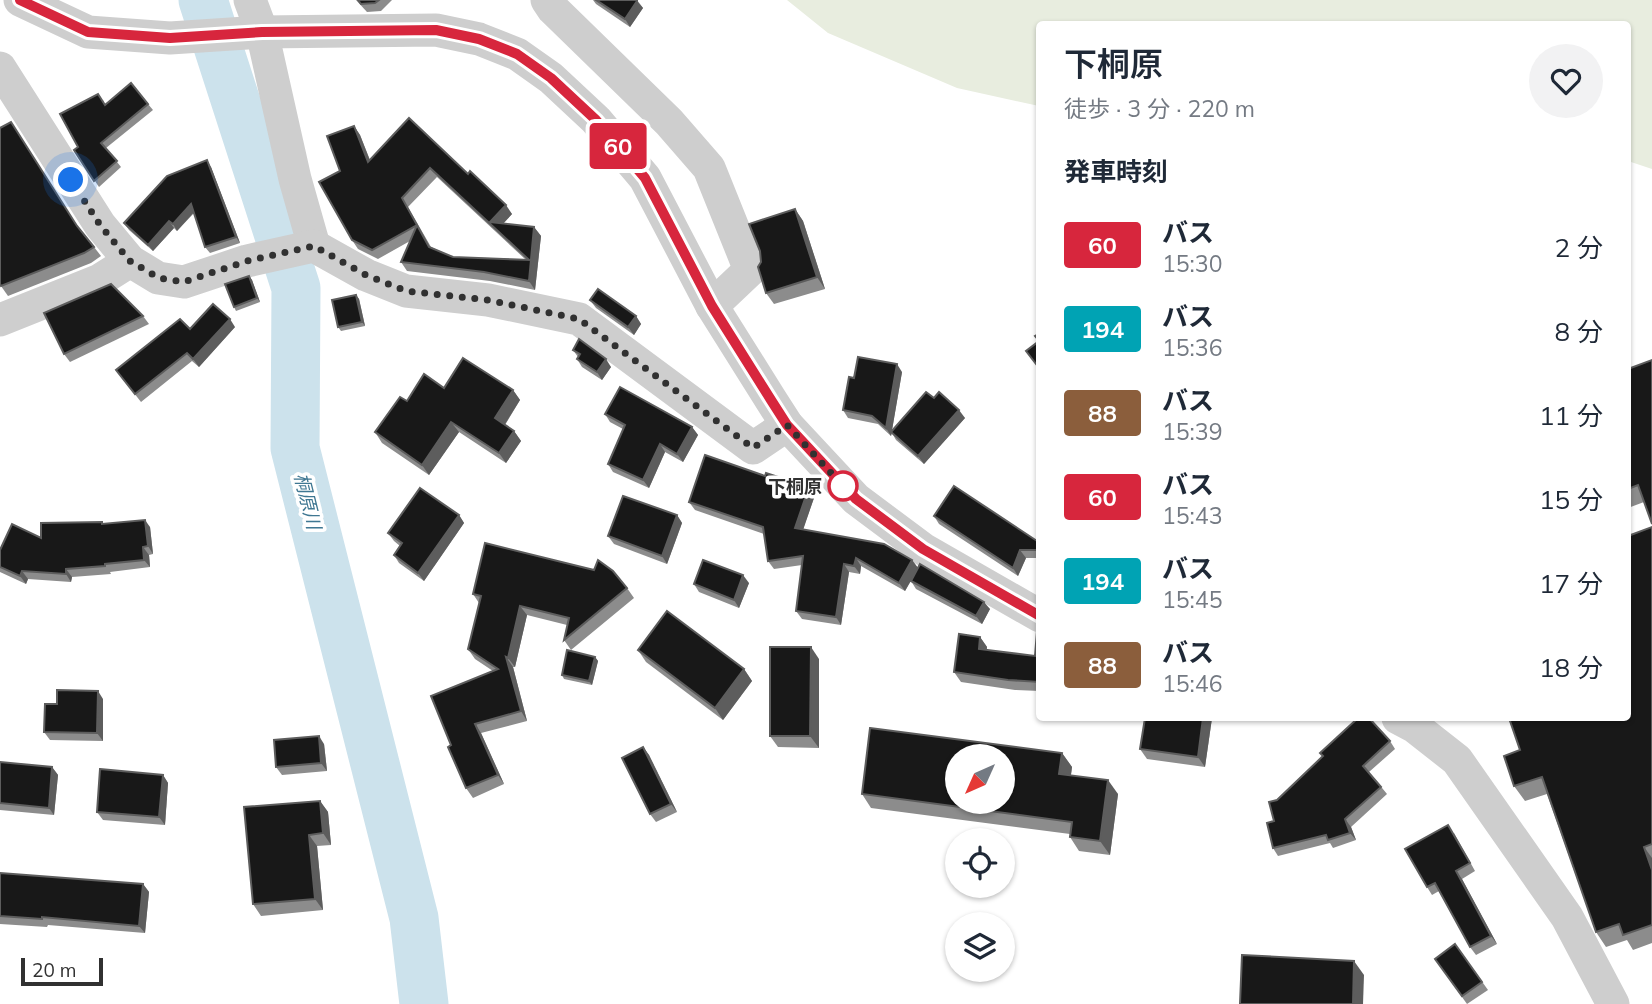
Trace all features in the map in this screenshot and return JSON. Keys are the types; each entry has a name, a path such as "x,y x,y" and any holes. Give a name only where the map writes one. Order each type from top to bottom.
{"street":[{"path":"20,0 88,32 170,38 255,33 436,30 479,39 517,54 551,78 596,120 645,178 712,306 787,425 856,499 923,549 1036,614"},
{"path":"250,0 255,33 295,179 310,246"},
{"path":"547,0 553,9 669,122 709,168 750,270 712,306"},
{"path":"0,68 100,225 130,261 159,278 184,282 247,261 310,246 366,275 406,291 488,300 579,319 753,448 787,425"},
{"path":"0,320 100,281 130,261"},
{"path":"1404,721 1457,760 1567,917 1614,1004"}],"shaded area":[{"path":"787,0 1652,0 1652,169 1631,162 1631,21 1036,21 1036,105 957,88 828,33"}],"building":[{"path":"358,0 379,0 361,4"},
{"path":"596,0 637,0 637,1 625,19"},
{"path":"131,83 148,104 101,143 117,161 94,181 74,150 78,147 60,114 98,94 105,105"},
{"path":"409,118 468,174 470,171 506,205 490,222 534,227 529,281 484,272 401,262 417,225 372,250 352,240 319,182 340,171 327,136 354,126 368,162","holes":["430,168 529,260 453,257 429,247 402,198"]},
{"path":"11,122 77,226 94,247 1,286 0,128"},
{"path":"207,160 236,237 205,247 191,204 173,224 169,221 148,245 124,223 167,176"},
{"path":"795,209 817,277 766,293 758,267 761,262 760,251 749,224"},
{"path":"249,276 257,298 234,307 225,284"},
{"path":"111,284 143,316 64,354 44,313"},
{"path":"598,289 636,316 628,327 590,300"},
{"path":"356,295 362,322 338,327 332,300"},
{"path":"213,304 230,319 193,359 187,353 135,394 116,370 180,319 190,329"},
{"path":"579,339 606,359 597,372 577,359 580,354 573,350"},
{"path":"1036,343 1036,364 1026,351"},
{"path":"858,357 897,364 886,428 872,416 843,410 849,377 854,378"},
{"path":"463,358 513,390 495,418 514,431 499,453 451,422 422,465 375,432 400,397 407,401 424,374 444,388"},
{"path":"1652,360 1652,524 1638,485 1631,488 1631,368"},
{"path":"620,387 692,427 677,454 660,444 643,480 608,464 625,425 605,414"},
{"path":"926,392 934,398 939,392 959,410 918,456 891,432"},
{"path":"705,455 765,476 766,473 809,487 795,528 884,544 912,560 899,583 856,558 854,566 844,564 836,617 796,611 803,556 768,561 763,527 689,502"},
{"path":"954,486 1036,540 1036,550 1020,550 1013,568 934,516"},
{"path":"420,488 459,515 418,573 394,555 402,543 388,533"},
{"path":"623,496 677,515 662,556 608,536"},
{"path":"145,520 148,546 143,547 144,560 66,569 66,574 22,571 20,576 0,567 0,550 12,524 41,538 41,523 102,524"},
{"path":"1652,527 1652,844 1644,847 1652,870 1652,925 1623,935 1619,924 1596,932 1542,777 1514,786 1504,756 1520,750 1510,721 1631,721 1631,535"},
{"path":"485,543 594,570 598,560 613,571 627,588 564,640 569,618 520,606 508,658 506,657 521,711 475,724 498,775 466,788 448,747 451,745 431,696 498,669 468,649 481,596 473,594"},
{"path":"703,560 743,575 734,600 694,584"},
{"path":"920,564 984,602 976,616 911,581"},
{"path":"667,611 744,669 715,708 638,650"},
{"path":"959,634 980,637 979,649 1035,656 1036,644 1036,682 954,672"},
{"path":"770,647 811,647 810,736 770,736"},
{"path":"567,650 595,657 589,681 562,675"},
{"path":"57,690 98,691 97,733 44,732 45,704 57,704"},
{"path":"1145,721 1203,721 1198,757 1140,749"},
{"path":"1355,721 1372,721 1390,741 1363,766 1381,787 1345,819 1350,833 1328,840 1326,835 1273,848 1267,823 1274,821 1269,802 1277,800 1323,756 1320,753"},
{"path":"870,728 993,744 945,744 945,805 862,794"},
{"path":"319,736 321,763 276,767 274,740"},
{"path":"643,747 671,804 650,814 622,758"},
{"path":"1015,747 1062,753 1059,774 1108,780 1100,841 1070,837 1072,822 1012,814 1015,814"},
{"path":"0,762 52,767 49,808 0,803"},
{"path":"100,769 163,775 159,817 97,812"},
{"path":"320,801 323,833 309,835 315,899 253,904 244,807"},
{"path":"1448,825 1470,863 1456,871 1491,936 1470,947 1435,883 1427,887 1405,849"},
{"path":"0,873 143,884 139,926 0,916"},
{"path":"1455,944 1482,982 1462,996 1435,959"},
{"path":"1242,955 1354,961 1353,1004 1240,1004"}],"waterway":[{"name":"桐原川","path":"203,0 296,288 295,448 414,918 424,1004"}],"bus line":[{"name":"60","path":"20,0 88,32 170,38 262,32 436,30 479,39 517,54 551,78 596,120 645,178 712,306 787,425 856,499 923,549 1036,614"}],"place":[{"name":"下桐原","path":"843,486"}],"route":[{"path":"71,180 100,225 130,261 159,278 184,282 247,261 314,246 366,275 406,291 488,300 579,319 753,448 787,425 843,486"}]}
